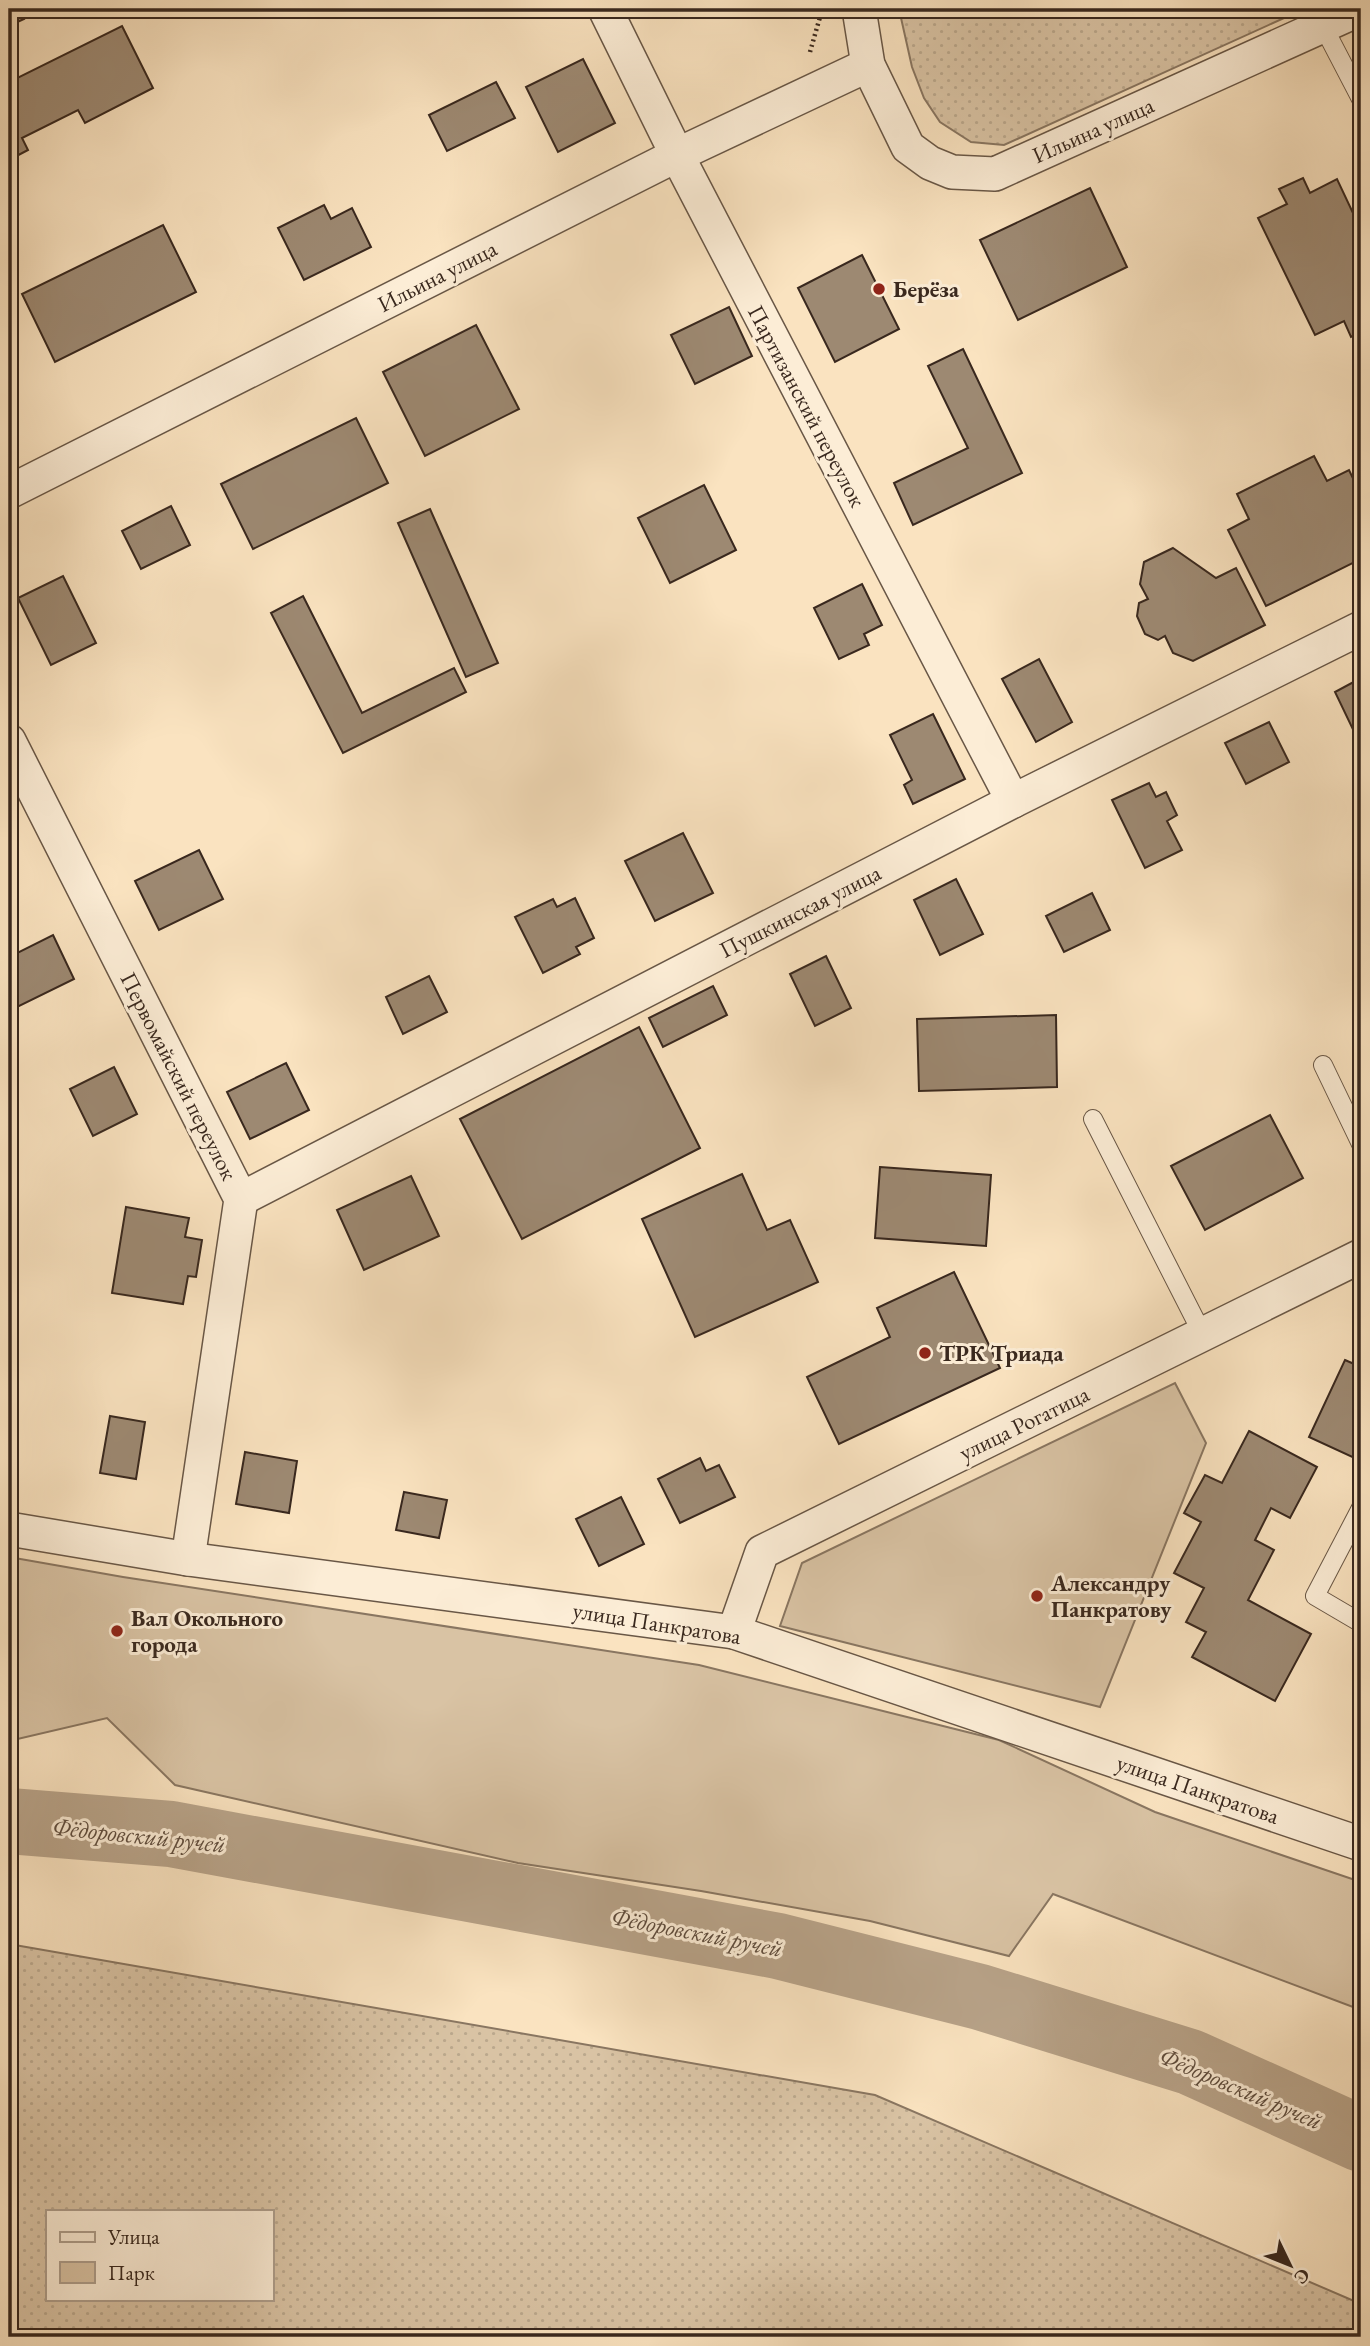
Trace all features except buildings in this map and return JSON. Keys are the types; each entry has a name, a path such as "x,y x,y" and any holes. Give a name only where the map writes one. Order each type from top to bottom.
{"street":[{"name":"Партизанский переулок","path":"605,9 677,155 1013,801"},
{"name":"Ильина улица","path":"859,9 868,65 908,147 930,163 952,172 995,174 1360,9"},
{"name":"Ильина улица","path":"9,492 677,155 868,65"},
{"name":"Пушкинская улица","path":"241,1199 1013,801 1361,628"},
{"name":"Первомайский переулок","path":"9,741 241,1199 188,1559"},
{"name":"улица Рогатица","path":"734,1632 762,1552 1361,1256"},
{"name":"улица Панкратова","path":"9,1529 188,1559 734,1632 1361,1844"}],"lane":[{"path":"1323,26 1361,99"},
{"path":"1323,1065 1361,1144"},
{"path":"1093,1119 1203,1335"},
{"path":"1361,1508 1315,1596 1361,1623"}],"green space":[{"path":"899,9 1304,9 1004,145 971,142 940,122 924,98 912,67"},
{"path":"1175,1383 1206,1443 1100,1707 780,1626 802,1563"},
{"path":"9,1557 123,1577 699,1665 999,1740 1155,1812 1361,1882 1361,2010 1053,1894 1009,1956 870,1921 701,1891 518,1863 175,1785 107,1718 9,1741"},
{"path":"9,1944 875,2095 1361,2304 1361,2337 9,2337"}],"waterway":[{"name":"Фёдоровский ручей","path":"9,1821 171,1834 778,1946 980,1997 1190,2062 1361,2139"}],"place":[{"name":"Берёза","path":"879,289"},
{"name":"ТРК Триада","path":"925,1353"},
{"name":"Александру Панкратову","path":"1037,1596"},
{"name":"Вал Окольного города","path":"117,1631"}]}
